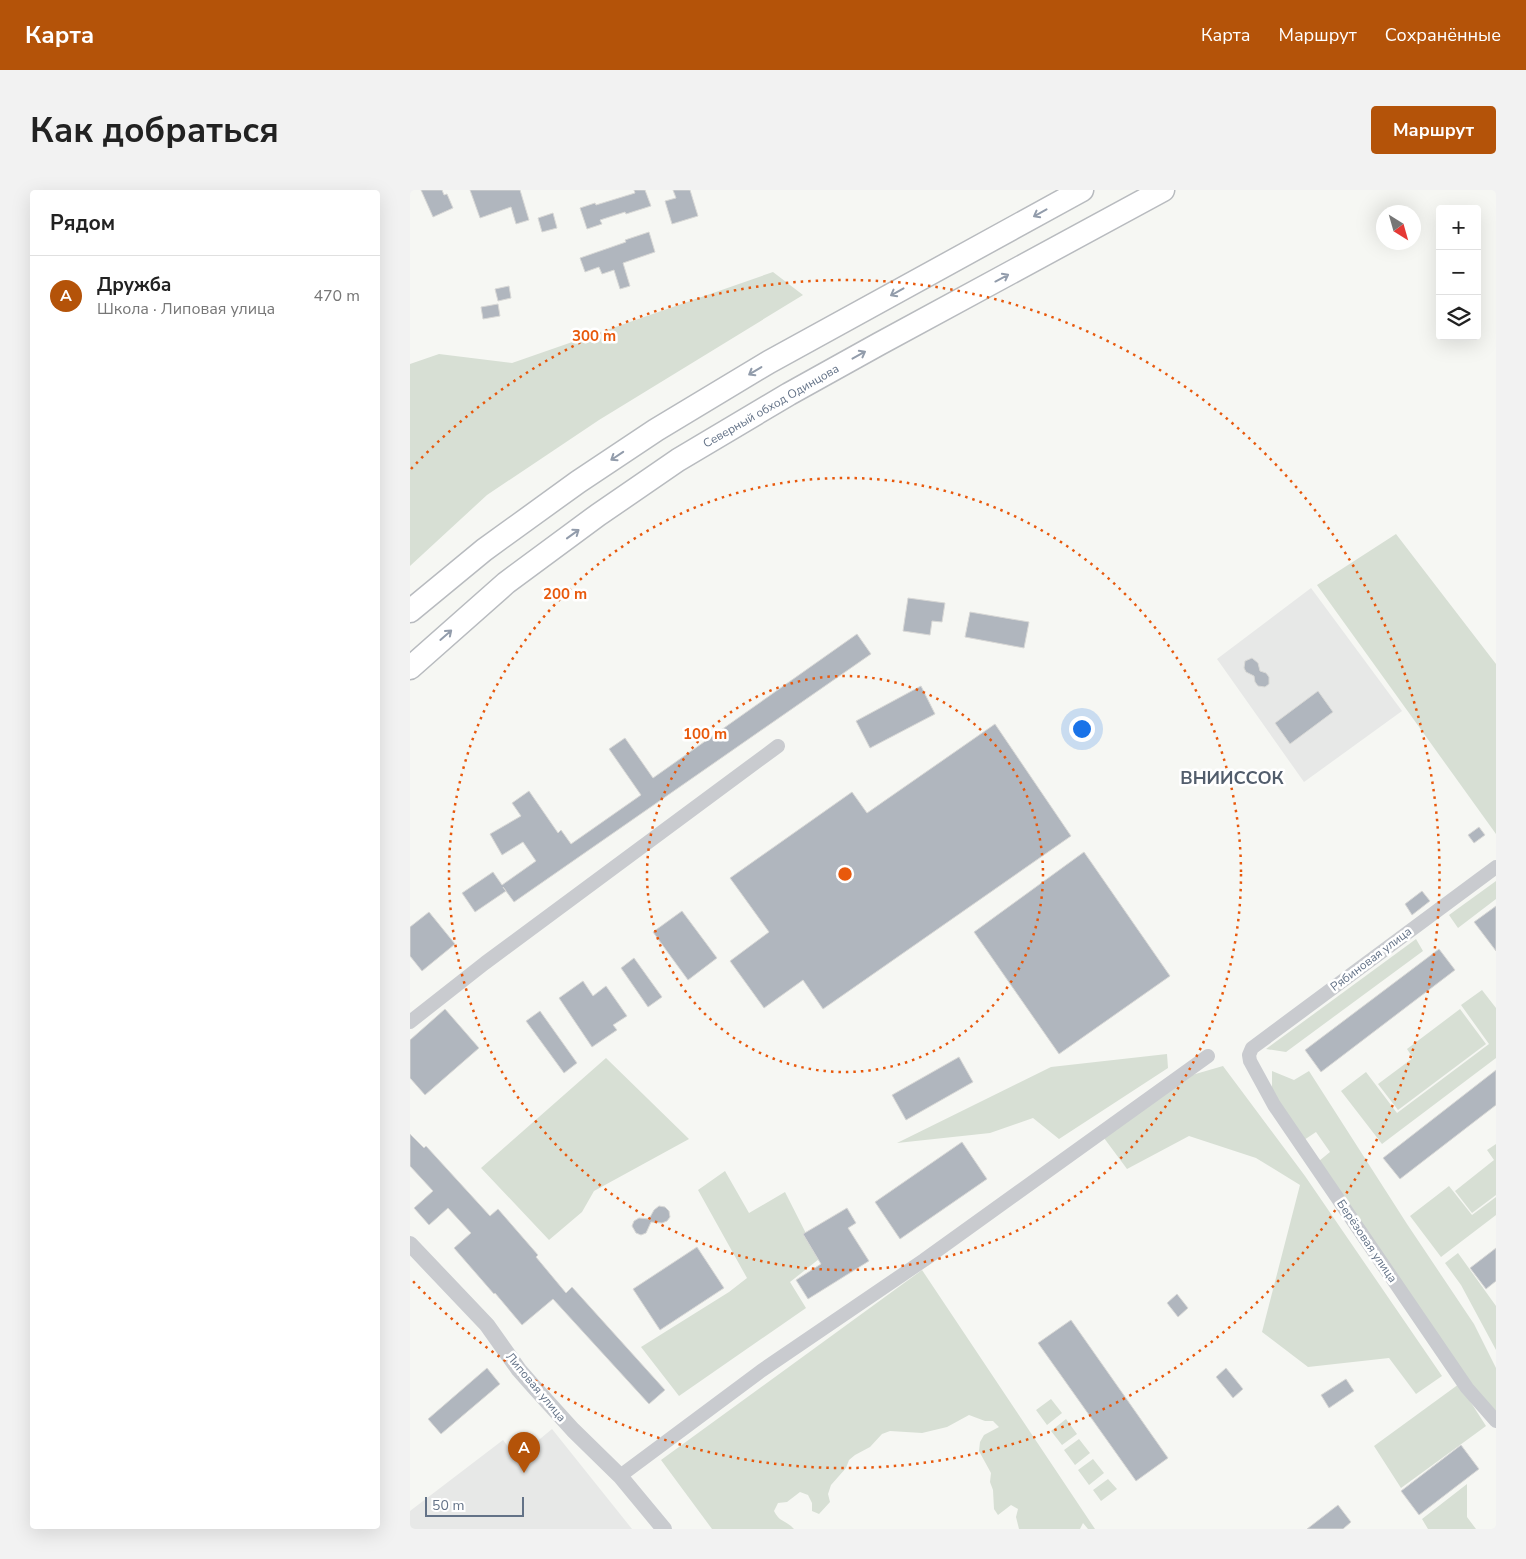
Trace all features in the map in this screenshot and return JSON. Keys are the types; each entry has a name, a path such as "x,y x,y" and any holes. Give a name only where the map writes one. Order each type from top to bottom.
{"highway":[{"path":"410,611 484,550 578,482 656,430 778,358 1082,190"},
{"name":"Северный обход Одинцова","path":"410,668 506,582 678,460 871,348 1163,190"}],"street":[{"path":"410,1022 492,957 778,746"},
{"name":"Рябиновая улица","path":"1249,1055 1252,1048 1496,867"},
{"name":"Берёзовая улица","path":"1249,1055 1250,1062 1274,1105 1467,1388 1496,1421"},
{"path":"620,1476 761,1371 924,1260 1208,1056"},
{"name":"Липовая улица","path":"410,1244 487,1325 519,1370 573,1430 620,1476 664,1529"}],"shaded area":[{"path":"773,272 803,295 599,420 487,495 410,566 410,364 439,354 512,363"},
{"path":"1396,534 1496,664 1496,834 1317,585"},
{"path":"1311,588 1402,711 1304,782 1217,659"},
{"path":"1496,881 1496,899 1458,928 1449,915"},
{"path":"1416,939 1423,951 1286,1052 1266,1049"},
{"path":"1482,990 1496,1008 1496,1058 1382,1144 1341,1091 1366,1072 1397,1113 1489,1044 1461,1005"},
{"path":"1460,1009 1486,1044 1398,1110 1378,1084 1413,1058 1407,1049"},
{"path":"1167,1054 1168,1068 1059,1139 1033,1118 990,1133 897,1143 1051,1067"},
{"path":"606,1058 689,1139 594,1191 582,1212 549,1240 481,1168"},
{"path":"1223,1066 1305,1176 1442,1376 1416,1394 1389,1358 1308,1367 1262,1332 1300,1185 1256,1158 1189,1136 1127,1169 1104,1138 1192,1075"},
{"path":"1272,1071 1294,1080 1309,1071 1474,1324 1496,1368 1496,1414 1471,1385 1319,1161 1330,1152 1316,1132 1304,1140 1272,1090"},
{"path":"1496,1144 1496,1195 1472,1213 1455,1191 1494,1160 1487,1150"},
{"path":"725,1171 749,1213 785,1192 819,1259 790,1282 806,1308 679,1396 641,1347 729,1292 747,1278 698,1190"},
{"path":"1449,1186 1472,1215 1496,1197 1496,1215 1441,1257 1410,1216"},
{"path":"1458,1253 1496,1306 1496,1350 1461,1285 1445,1263"},
{"path":"922,1270 1095,1529 1088,1529 1083,1523 1080,1529 1019,1529 1016,1517 1018,1509 1011,1505 998,1515 994,1509 993,1490 990,1482 991,1473 979,1451 980,1442 984,1435 999,1427 993,1421 985,1421 969,1415 947,1427 922,1433 890,1431 882,1434 870,1447 849,1460 846,1468 831,1485 828,1494 830,1502 819,1514 812,1511 812,1503 808,1495 800,1492 787,1502 778,1503 774,1511 776,1515 794,1529 712,1529 661,1460"},
{"path":"1459,1384 1486,1426 1401,1488 1374,1446"},
{"path":"1051,1399 1062,1413 1047,1425 1036,1410"},
{"path":"1066,1419 1077,1434 1062,1445 1051,1431"},
{"path":"552,1429 632,1529 410,1529 410,1511 503,1440 517,1458"},
{"path":"1079,1439 1090,1453 1075,1465 1064,1450"},
{"path":"1093,1459 1104,1473 1089,1485 1078,1470"},
{"path":"1108,1479 1117,1489 1101,1501 1093,1490"},
{"path":"1467,1484 1467,1517 1476,1529 1428,1529 1422,1519"}],"building":[{"path":"421,190 442,190 444,195 447,194 453,208 433,217"},
{"path":"470,190 520,190 529,220 516,224 511,207 480,218"},
{"path":"634,190 645,190 651,206 600,220 602,224 587,229 580,208 635,193"},
{"path":"673,190 690,190 698,216 672,224 665,201 676,198"},
{"path":"553,213 557,228 542,232 538,218"},
{"path":"649,232 655,252 623,263 630,286 620,289 614,270 602,274 599,267 585,272 580,258"},
{"path":"509,286 511,298 498,301 495,289"},
{"path":"498,304 500,316 483,319 481,307"},
{"path":"908,598 945,603 942,622 932,621 930,635 903,631"},
{"path":"970,612 1029,622 1024,648 965,637"},
{"path":"857,634 871,654 514,902 506,891 475,912 462,893 493,872 502,885 536,861 523,842 502,855 490,834 521,816 512,803 529,791 558,833 561,830 571,844 641,795 609,749 625,738 653,778"},
{"path":"1252,658 1258,663 1260,671 1266,673 1269,677 1269,684 1265,687 1258,686 1254,676 1246,672 1244,668 1245,661"},
{"path":"921,686 935,714 870,748 856,721"},
{"path":"1318,691 1333,712 1290,744 1275,723"},
{"path":"995,724 1071,836 823,1009 803,980 764,1008 730,961 769,932 730,878 852,792 867,813"},
{"path":"1479,827 1485,835 1474,843 1468,835"},
{"path":"1084,852 1170,976 1059,1054 974,932"},
{"path":"1422,891 1430,901 1412,915 1405,904"},
{"path":"1496,906 1496,951 1474,922"},
{"path":"682,911 717,958 688,980 653,932"},
{"path":"429,912 455,944 422,971 410,956 410,927"},
{"path":"1439,949 1455,970 1321,1072 1305,1050"},
{"path":"634,958 662,997 648,1007 621,968"},
{"path":"583,981 593,996 606,986 627,1016 613,1025 617,1030 592,1047 559,998"},
{"path":"445,1009 479,1048 425,1095 410,1078 410,1040"},
{"path":"540,1011 577,1063 564,1073 526,1021"},
{"path":"959,1057 973,1082 906,1120 892,1095"},
{"path":"1496,1070 1496,1105 1400,1179 1383,1158"},
{"path":"410,1134 424,1148 426,1146 490,1216 498,1209 538,1255 536,1257 566,1293 572,1287 665,1390 649,1404 553,1299 522,1325 454,1248 471,1233 448,1208 429,1225 414,1208 433,1191 410,1166"},
{"path":"962,1142 987,1179 900,1239 875,1202"},
{"path":"659,1206 665,1207 669,1211 670,1217 667,1221 662,1223 651,1222 646,1233 641,1235 636,1233 632,1226 634,1221 639,1218 649,1219 654,1210"},
{"path":"847,1208 856,1223 848,1228 869,1261 808,1299 796,1280 821,1264 803,1234"},
{"path":"697,1247 724,1288 660,1330 633,1289"},
{"path":"1496,1248 1496,1281 1486,1289 1470,1268"},
{"path":"1177,1294 1188,1308 1178,1317 1167,1303"},
{"path":"1071,1320 1168,1458 1136,1481 1038,1343"},
{"path":"487,1368 500,1384 441,1434 428,1419"},
{"path":"1226,1368 1243,1389 1233,1398 1216,1377"},
{"path":"1346,1379 1354,1391 1329,1408 1321,1395"},
{"path":"1461,1445 1479,1469 1419,1515 1401,1491"},
{"path":"1338,1505 1351,1522 1343,1529 1307,1529"}],"place":[{"name":"Дружба","path":"524,1473"}],"district":[{"name":"ВНИИССОК","path":"1232,778"}]}
